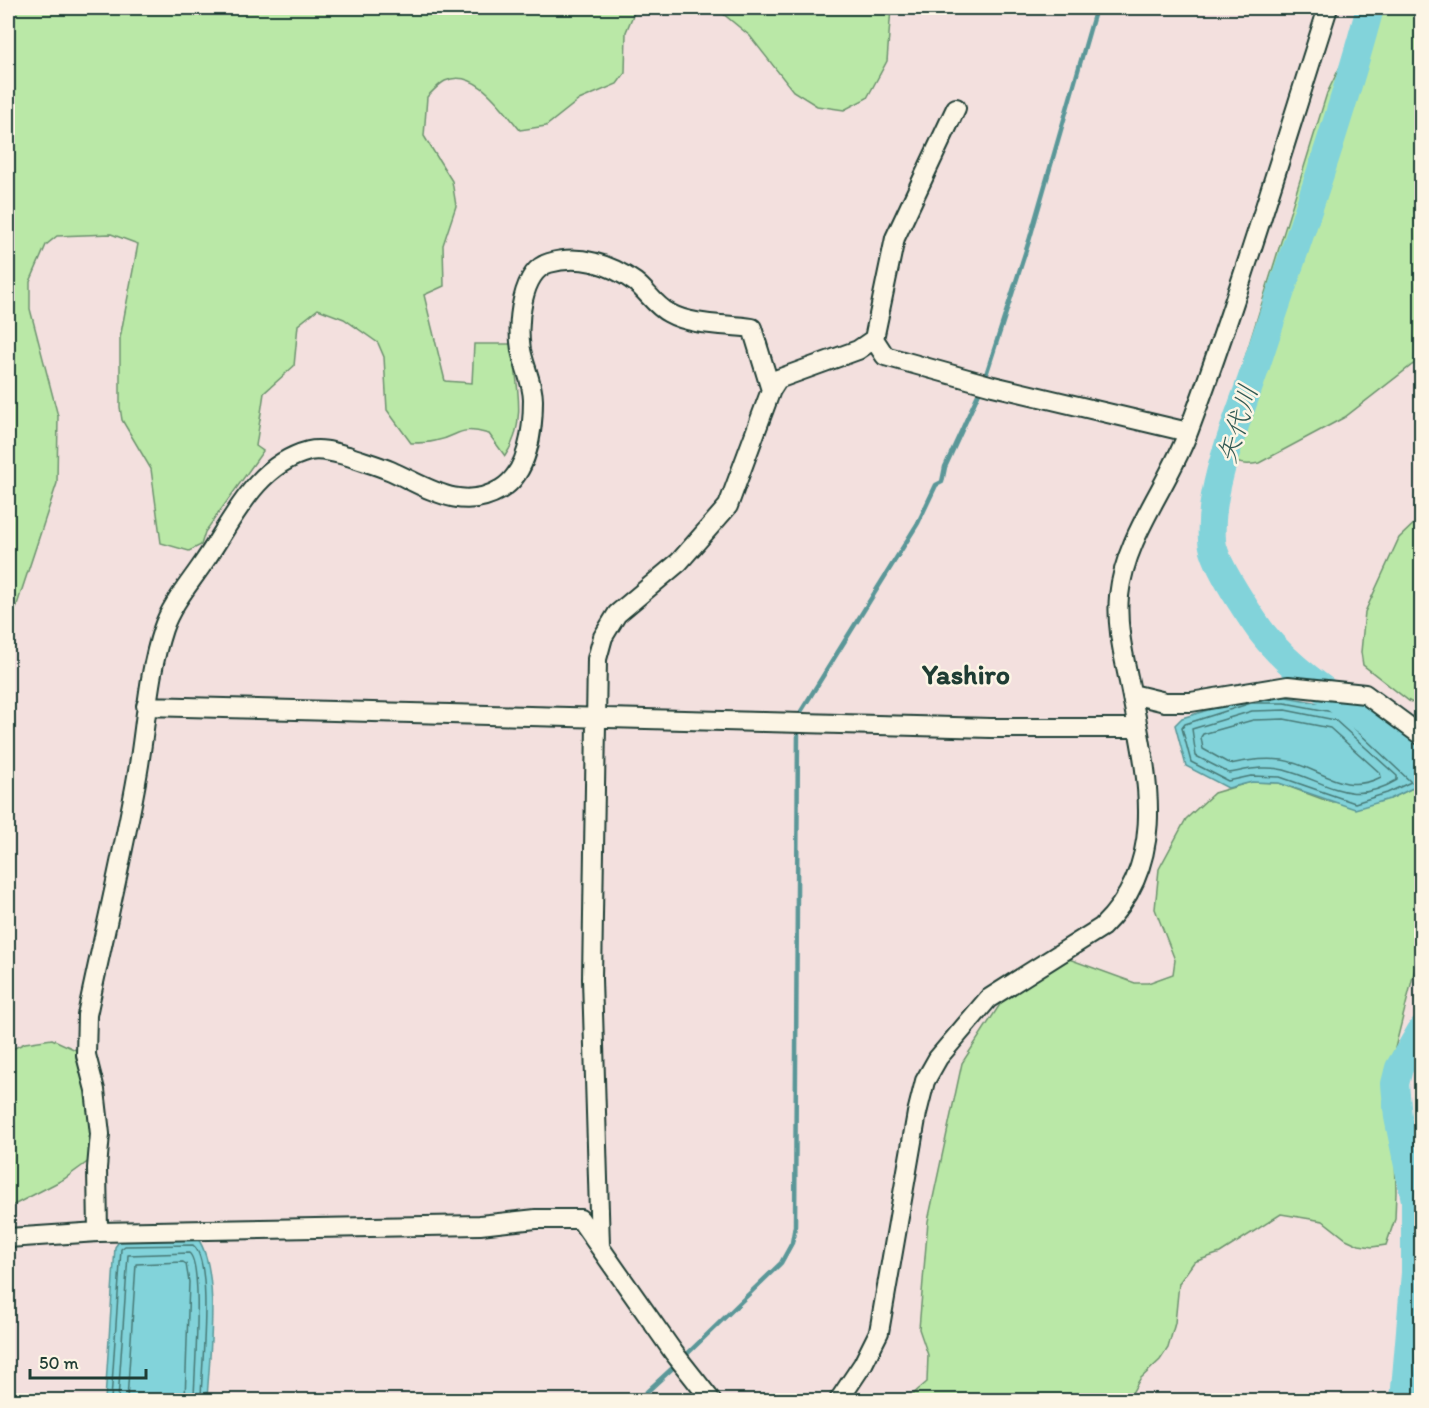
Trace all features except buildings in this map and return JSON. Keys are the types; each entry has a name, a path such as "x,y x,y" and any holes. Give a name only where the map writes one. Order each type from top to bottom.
{"street":[{"path":"839,1401 863,1364 879,1332 917,1113 925,1082 938,1058 988,999 1102,927 1116,913 1133,881 1148,840 1149,798 1119,625 1119,595 1125,564 1188,432 1328,8"},
{"path":"600,1245 592,979 595,717 597,659 603,637 617,614 679,562 728,506 771,390 778,379 858,350 874,339 895,238 956,108"},
{"path":"98,1232 97,1168 100,1134 95,1090 86,1055 87,1015 138,771 146,706 164,627 241,501 276,466 311,450 332,451 389,470 440,496 464,499 484,497 503,488 519,472 528,445 533,398 521,347 522,308 528,280 534,271 546,264 571,258 591,260 635,282 665,312 681,319 752,328 771,390"},
{"path":"874,339 885,356 993,386 1188,432"},
{"path":"1132,694 1165,702 1191,702 1288,686 1365,694 1422,736"},
{"path":"146,706 991,728 1137,728"},
{"path":"8,1238 98,1232 468,1226 536,1219 580,1219 674,1353 711,1401"}],"green space":[{"path":"8,8 636,8 626,32 625,73 617,84 579,100 546,126 520,130 488,93 467,80 456,78 445,81 427,97 424,136 452,181 456,206 443,245 444,286 424,295 445,381 472,383 474,344 512,344 519,402 516,430 505,456 489,434 478,432 464,431 444,439 426,443 411,443 387,410 384,357 378,343 344,319 318,309 298,325 294,366 264,393 256,446 263,451 205,532 201,545 189,551 161,543 151,469 122,420 120,407 120,338 138,244 111,234 57,236 46,245 30,282 30,309 58,416 57,483 8,632"},
{"path":"716,8 891,8 887,61 867,98 844,110 817,106 793,91 750,36"},
{"path":"1369,8 1421,8 1421,361 1412,365 1345,417 1259,463 1239,463 1229,455 1225,422 1327,93"},
{"path":"1421,517 1421,707 1409,701 1363,665 1361,652 1365,612 1399,538"},
{"path":"1251,782 1279,783 1330,802 1390,799 1421,784 1421,945 1393,1056 1395,1219 1386,1245 1372,1247 1359,1245 1346,1239 1323,1221 1281,1214 1220,1253 1194,1262 1179,1283 1175,1323 1168,1348 1160,1360 1140,1379 1128,1400 906,1400 927,1382 928,1355 919,1329 928,1221 962,1063 1008,992 1055,963 1069,959 1135,983 1148,983 1173,974 1175,960 1155,909 1159,869 1186,819 1214,793"},
{"path":"52,1039 76,1050 89,1087 93,1158 64,1179 8,1208 8,1051 25,1043"}],"water":[{"path":"1250,697 1286,697 1341,707 1416,775 1421,784 1390,799 1355,809 1279,783 1252,782 1228,788 1186,766 1175,725 1182,718"},
{"path":"198,1239 205,1254 211,1294 212,1316 207,1400 105,1400 115,1247 120,1240"}],"waterway":[{"path":"984,381 1029,241 1096,8"},
{"name":"矢代川","path":"1370,8 1330,143 1226,452 1215,497 1212,540 1217,558 1228,581 1270,642 1311,681 1380,731 1422,769"},
{"path":"799,720 800,713 918,523 936,485 942,482 945,467 981,388"},
{"path":"684,1357 781,1263 792,1243 795,1226 798,729"},
{"name":"矢代川","path":"1404,1400 1415,1273 1415,1200 1398,1117 1395,1084 1399,1068 1422,1029"},
{"path":"638,1400 678,1363"}],"district":[{"name":"Yashiro","path":"966,674"}]}
